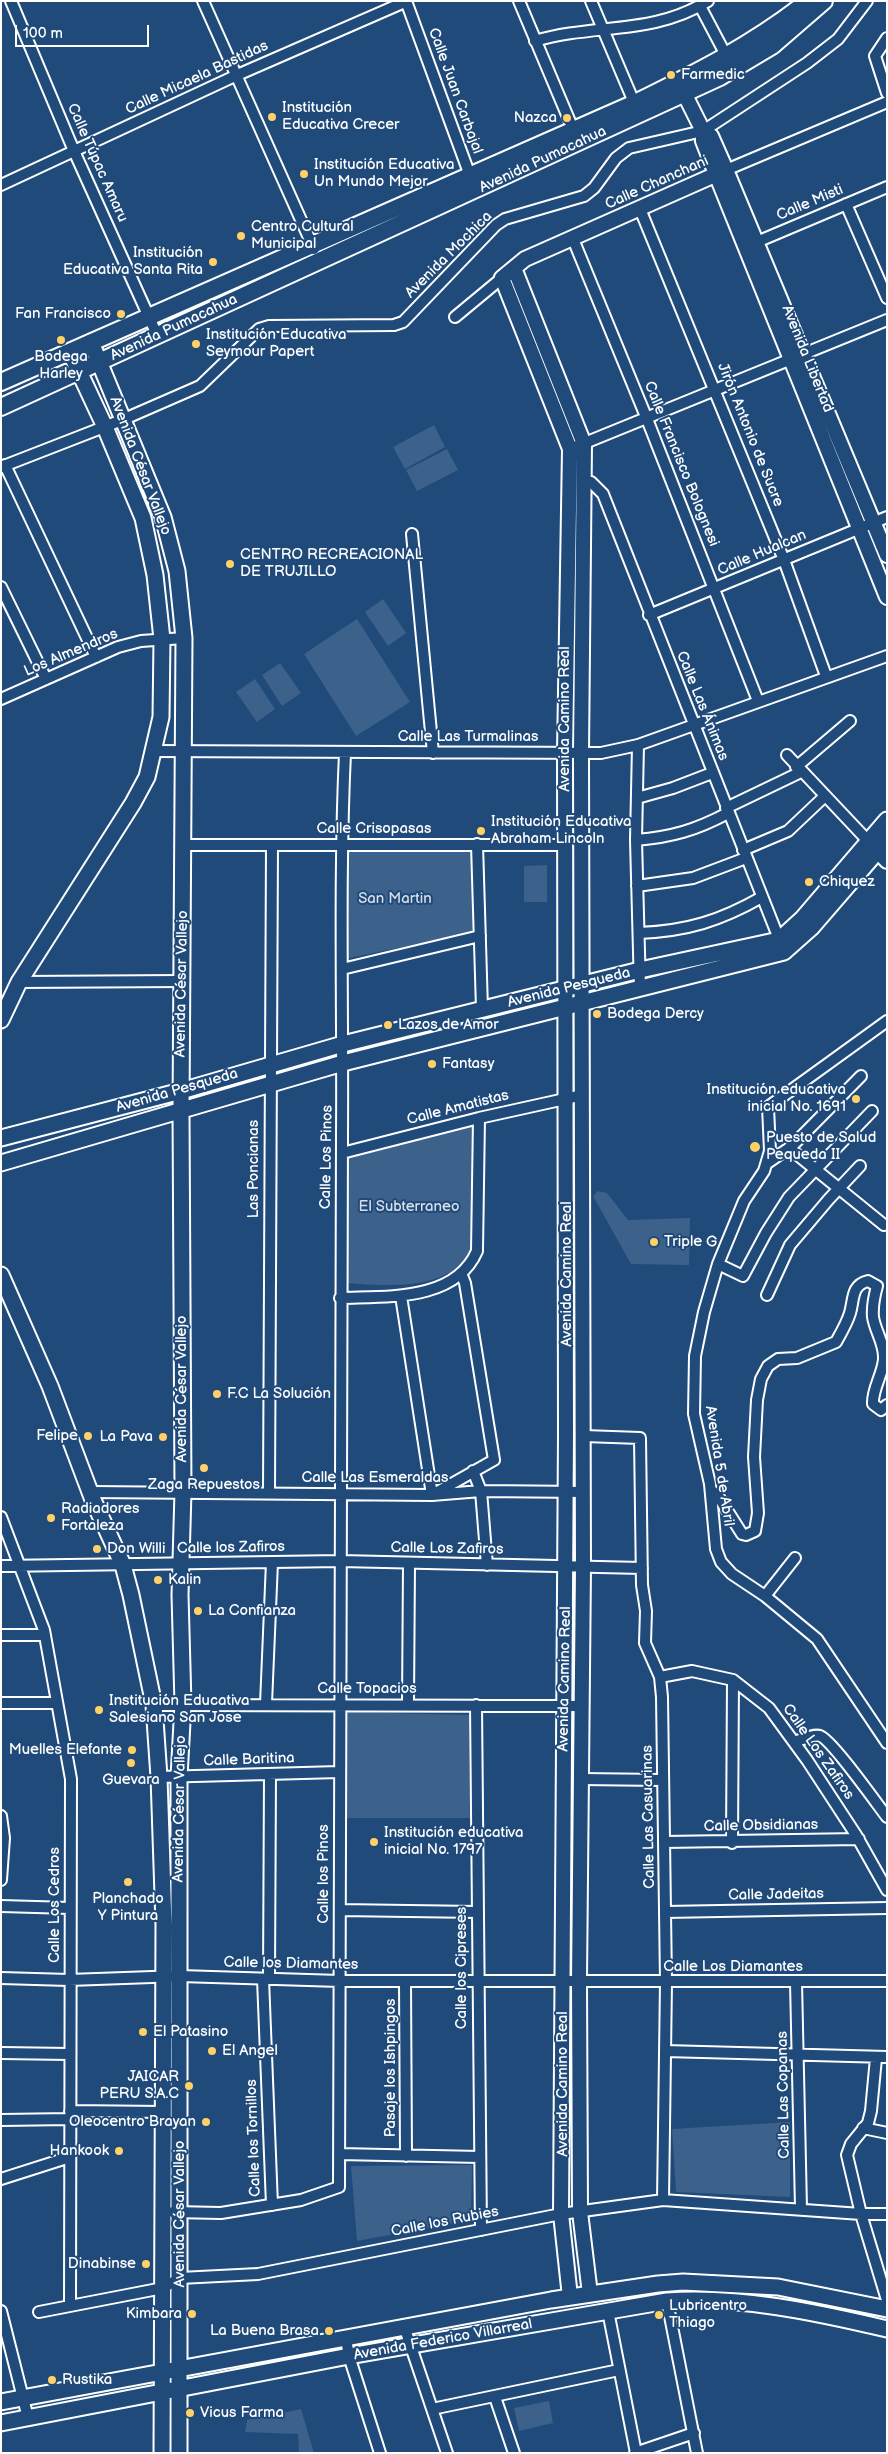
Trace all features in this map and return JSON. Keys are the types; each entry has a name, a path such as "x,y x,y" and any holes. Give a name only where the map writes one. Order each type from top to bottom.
{"main road":[{"name":"Avenida Pumacahua","path":"730,63 808,1"},
{"name":"Avenida Pumacahua","path":"1,407 158,337 318,261 476,191 730,63 772,46 824,1"},
{"name":"Avenida Pumacahua","path":"1,382 573,129 637,109"},
{"name":"Avenida César Vallejo","path":"90,342 163,517 177,571 184,638 181,1091 182,1704 172,1976 163,2085 162,2453"},
{"name":"Avenida César Vallejo","path":"1,1020 19,982 133,803 146,776 161,717 162,639 155,575 143,518 105,427 70,352"},
{"path":"155,575 177,571"},
{"name":"Avenida Pesqueda","path":"1,1163 342,1063 640,989 781,946 812,928 880,849 887,820"},
{"name":"Avenida Pesqueda","path":"1,1138 181,1091 343,1044 640,970 781,946"},
{"path":"456,1016 460,1034"},
{"name":"Avenida César Vallejo","path":"1,1275 50,1386 90,1492 123,1565 154,1705 179,2085 179,2453"},
{"path":"163,2085 179,2085"},
{"path":"163,2154 180,2154"},
{"name":"Avenida Federico Villarreal","path":"1,2402 405,2329 570,2297 658,2284 683,2282 778,2287 887,2309"},
{"path":"777,2306 778,2287"},
{"name":"Avenida Federico Villarreal","path":"1,2423 349,2356 666,2302 687,2300 777,2306 886,2326"},
{"path":"242,2359 244,2377"}],"street":[{"name":"Calle Túpac Amaru","path":"11,1 74,151 158,337"},
{"path":"203,1 318,261"},
{"path":"519,1 534,41 573,129"},
{"path":"591,1 602,31 637,109"},
{"name":"Avenida Mochica","path":"3,466 105,427 200,386 259,329 269,326 394,325 403,322 496,225 505,219 584,196 594,188 616,158 629,148 702,131 807,63 838,39 867,1"},
{"name":"Calle Micaela Bastidas","path":"1,185 235,76 406,2"},
{"name":"Calle Juan Carbajal","path":"406,2 476,191"},
{"path":"534,41 556,34 602,31 667,21 704,4 730,63"},
{"path":"887,38 876,52 875,61 887,93"},
{"name":"Avenida Libertad","path":"681,88 702,131 711,136 721,172 751,244 805,354 887,555"},
{"name":"Calle Chanchani","path":"455,317 525,259 721,172 887,102"},
{"name":"Calle Misti","path":"751,244 887,187"},
{"path":"846,204 887,298"},
{"name":"Jirón Antonio de Sucre","path":"640,209 716,390 784,560 826,676"},
{"name":"Calle Francisco Bolognesi","path":"573,239 647,419 758,701"},
{"name":"Avenida Libertad","path":"751,244 790,360 887,597"},
{"name":"Avenida Camino Real","path":"514,268 584,444 581,752 584,1492 580,1706 579,1980 580,2212 590,2294"},
{"name":"Avenida Camino Real","path":"502,278 570,450 565,752 565,1492 563,1565 561,2214 570,2297"},
{"path":"570,450 887,320"},
{"path":"3,466 96,657"},
{"name":"Calle Las Ánimas","path":"583,481 591,482 603,494 649,615 781,946"},
{"name":"Calle Hualcan","path":"649,615 887,517"},
{"path":"412,534 433,753"},
{"path":"1,587 46,679"},
{"name":"Los Almendros","path":"1,699 96,657 134,643 184,638"},
{"name":"Calle Las Turmalinas","path":"153,752 601,753 638,745 826,676 887,656"},
{"path":"636,840 668,837 700,828 727,810 799,770 850,721"},
{"path":"638,745 636,840 640,989"},
{"name":"Calle Los Pinos","path":"341,1561 340,1298 343,1044 341,844 345,753"},
{"path":"787,755 824,796 880,849"},
{"path":"637,798 673,788 712,773"},
{"path":"637,886 693,878 744,854 788,831 824,796"},
{"path":"477,844 482,1009"},
{"name":"Calle Crisopasas","path":"183,845 565,845"},
{"name":"Las Poncianas","path":"269,1493 269,1065 272,845"},
{"path":"639,933 671,932 703,925 733,913 762,896"},
{"path":"342,969 480,936"},
{"path":"19,982 182,981"},
{"name":"Avenida 5 de Abril","path":"887,1021 768,1107 770,1151 764,1171 744,1202 718,1264 704,1312 695,1356 694,1414 711,1490 716,1549 721,1562 732,1574 765,1596 817,1639 887,1743"},
{"path":"766,1164 789,1148 861,1076"},
{"name":"Calle Amatistas","path":"342,1153 480,1118 582,1095"},
{"path":"718,1264 743,1276 766,1233 789,1197 872,1111"},
{"path":"340,1298 401,1296 429,1290 461,1273 471,1262 477,1251 480,1118"},
{"path":"789,1148 814,1171 884,1225"},
{"path":"767,1295 790,1245 860,1166"},
{"path":"401,1296 432,1495 494,1460 465,1283 461,1273"},
{"path":"711,1490 718,1496 742,1534 746,1535 755,1531 758,1513 755,1438 757,1400 761,1379 768,1366 778,1358 797,1358 836,1342 850,1312 856,1288 861,1282 868,1281 877,1286 873,1301 874,1318 884,1358 880,1379 872,1398 873,1404 880,1410 887,1405"},
{"name":"Calle Las Casuarinas","path":"584,1436 640,1438 642,1568 646,1610 645,1643 660,1677 662,1697 666,1982 663,2200"},
{"path":"473,1472 481,1491 486,1565"},
{"name":"Calle Las Esmeraldas","path":"269,1493 432,1495 481,1491 584,1492"},
{"path":"90,1492 269,1493"},
{"name":"Calle Los Cedros","path":"1,1517 21,1566 45,1636 71,1779 69,1980 70,2304"},
{"path":"765,1596 795,1558"},
{"name":"Calle Los Zafiros","path":"341,1561 642,1568"},
{"name":"Calle los Zafiros","path":"123,1565 341,1561"},
{"name":"Calle los Pinos","path":"272,2205 301,2200 339,2187 340,1910 338,1704 341,1561"},
{"path":"266,1704 272,1562"},
{"path":"408,1704 409,1563"},
{"path":"1,1566 123,1565"},
{"path":"1,1635 45,1636"},
{"name":"Calle Los Zafiros","path":"660,1677 692,1672 733,1680 769,1708 859,1839 887,1890"},
{"path":"732,1843 733,1680"},
{"path":"1,1703 57,1703"},
{"name":"Calle Topacios","path":"154,1705 476,1704 580,1706"},
{"name":"Calle los Cipreses","path":"476,1704 477,1980 481,2230"},
{"path":"794,1742 817,1736 824,1739 853,1771 887,1817"},
{"name":"Calle Baritina","path":"159,1777 339,1772"},
{"name":"Calle los Tornillos","path":"270,1774 266,1979 272,2205"},
{"path":"581,1779 663,1780"},
{"path":"1,1816 1,1880"},
{"name":"Calle Obsidianas","path":"664,1842 732,1843 859,1839"},
{"path":"1,1906 70,1908"},
{"name":"Calle Jadeitas","path":"665,1912 887,1908"},
{"path":"340,1910 477,1912"},
{"name":"Calle los Diamantes","path":"1,1978 69,1980 172,1976 340,1981 579,1980"},
{"name":"Calle Los Diamantes","path":"579,1980 887,1982"},
{"name":"Pasaje los Ishpingos","path":"406,1981 406,2156"},
{"name":"Calle Las Copanas","path":"796,1982 801,2208"},
{"path":"665,2051 887,2057"},
{"path":"1,2053 69,2054"},
{"path":"876,2058 871,2111 868,2123 851,2144 847,2155 861,2214 887,2300"},
{"path":"1,2120 70,2115 163,2112"},
{"path":"863,2128 887,2133"},
{"path":"339,2154 480,2157"},
{"path":"1,2180 70,2157"},
{"name":"Calle los Rubies","path":"39,2312 70,2304 163,2288 180,2278 258,2274 561,2214 663,2200 801,2208 861,2214 887,2214"},
{"path":"162,2213 221,2213 272,2205"},
{"path":"666,2302 697,2453"},
{"path":"1,2311 4,2332 28,2418"},
{"path":"608,2311 636,2453 694,2434"},
{"path":"405,2329 447,2453"},
{"path":"346,2339 349,2356 380,2453"},
{"path":"432,2409 619,2370"},
{"path":"495,2397 514,2453"}],"green space":[{"path":"434,425 445,447 405,469 393,447"},
{"path":"447,449 458,470 417,491 406,470"},
{"path":"383,599 406,633 388,646 365,612"},
{"path":"357,619 410,702 356,736 304,654"},
{"path":"280,663 301,693 282,706 262,675"},
{"path":"255,679 275,709 257,722 236,692"},
{"name":"San Martin","path":"472,849 477,932 349,958 346,953 345,856 348,851"},
{"path":"547,865 547,902 524,902 524,866"},
{"name":"El Subterraneo","path":"473,1125 470,1256 458,1267 428,1281 396,1285 346,1283 346,1159"},
{"name":"Triple G","path":"598,1191 607,1193 628,1220 690,1218 689,1265 631,1264 593,1196"},
{"path":"347,1712 469,1715 470,1818 345,1818"},
{"path":"790,2122 790,2197 676,2192 672,2129"},
{"path":"472,2165 471,2220 357,2241 351,2166"},
{"path":"549,2401 553,2423 519,2431 514,2408"},
{"path":"301,2409 314,2453 299,2453 298,2434 245,2432 247,2420"}],"place":[{"name":"Farmedic","path":"671,75"},
{"name":"Institución Educativa Crecer","path":"272,117"},
{"name":"Nazca","path":"567,118"},
{"name":"Institución Educativa Un Mundo Mejor","path":"304,174"},
{"name":"Centro Cultural Municipal","path":"241,236"},
{"name":"Institución Educativa Santa Rita","path":"213,262"},
{"name":"Fan Francisco","path":"121,314"},
{"name":"Bodega Harley","path":"61,340"},
{"name":"Institución Educativa Seymour Papert","path":"196,344"},
{"name":"CENTRO RECREACIONAL DE TRUJILLO","path":"230,564"},
{"name":"Institución Educativa Abraham Lincoln","path":"481,831"},
{"name":"Chiquez","path":"809,882"},
{"name":"Bodega Dercy","path":"597,1014"},
{"name":"Lazos de Amor","path":"388,1025"},
{"name":"Fantasy","path":"432,1064"},
{"name":"Institución educativa inicial No. 1691","path":"856,1099"},
{"name":"Puesto de Salud Pequeda II","path":"755,1147"},
{"name":"Triple G","path":"654,1242"},
{"name":"F.C La Solución","path":"217,1394"},
{"name":"Felipe","path":"88,1436"},
{"name":"La Pava","path":"163,1437"},
{"name":"Zaga Repuestos","path":"204,1468"},
{"name":"Radiadores Fortaleza","path":"51,1518"},
{"name":"Don Willi","path":"97,1549"},
{"name":"Kalin","path":"158,1580"},
{"name":"La Confianza","path":"198,1611"},
{"name":"Institución Educativa Salesiano San Jose","path":"99,1710"},
{"name":"Muelles Elefante","path":"132,1750"},
{"name":"Guevara","path":"131,1763"},
{"name":"Institución educativa inicial No. 1797","path":"374,1842"},
{"name":"Planchado Y Pintura","path":"128,1882"},
{"name":"El Patasino","path":"143,2032"},
{"name":"El Angel","path":"212,2051"},
{"name":"JAICAR PERU S.A.C","path":"189,2086"},
{"name":"Oleocentro Brayan","path":"206,2122"},
{"name":"Hankook","path":"119,2151"},
{"name":"Dinabinse","path":"146,2264"},
{"name":"Kimbara","path":"192,2314"},
{"name":"Lubricentro Thiago","path":"659,2315"},
{"name":"La Buena Brasa","path":"329,2331"},
{"name":"Rustika","path":"52,2380"},
{"name":"Vicus Farma","path":"190,2413"}]}
